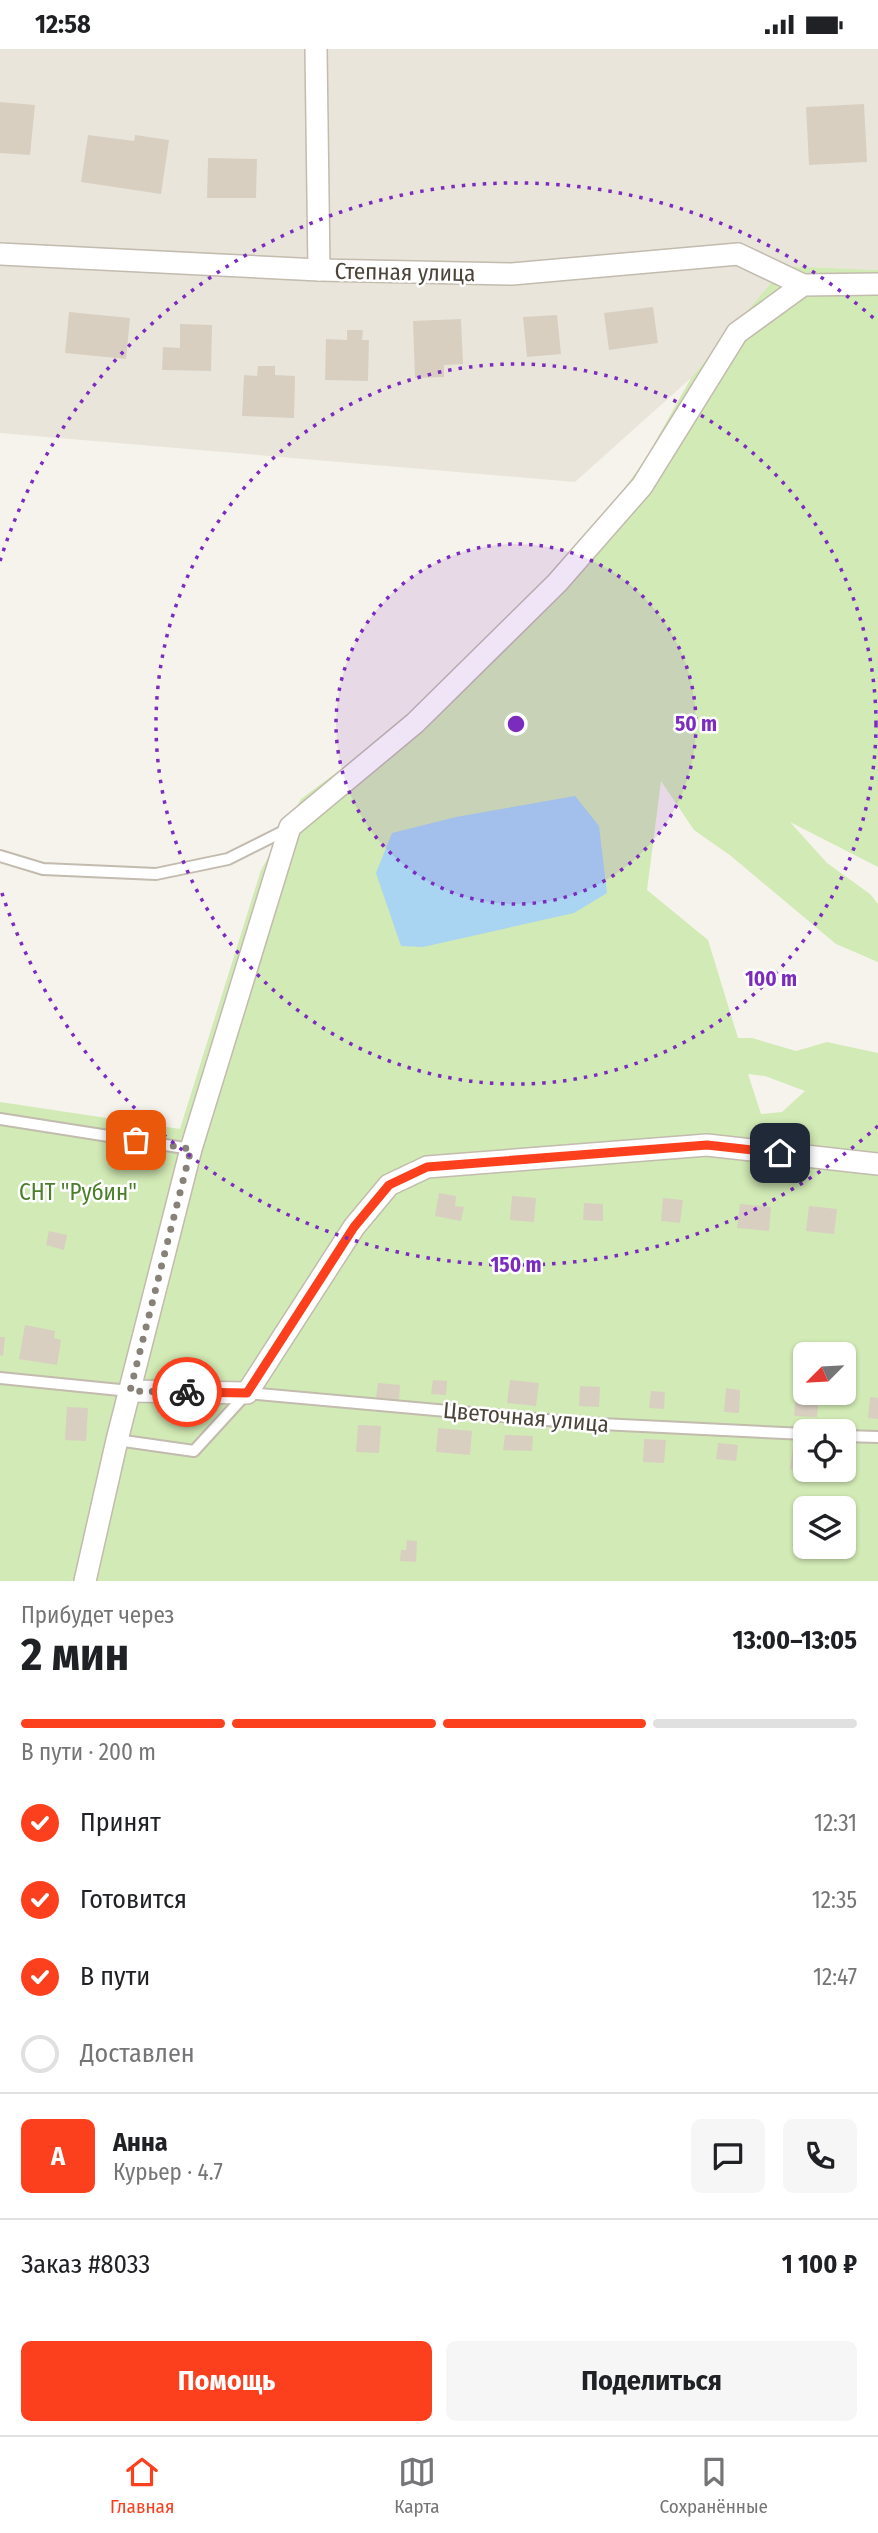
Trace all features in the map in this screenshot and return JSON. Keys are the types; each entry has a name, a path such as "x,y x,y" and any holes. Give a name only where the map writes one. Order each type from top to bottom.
{"street":[{"path":"316,49 319,270"},
{"name":"Степная улица","path":"0,254 319,270 512,274 738,254 803,285"},
{"path":"85,1581 117,1440 191,1149 290,827 415,723 557,583 642,486 737,333 803,285 878,284"},
{"path":"130,1391 247,1393 354,1227 389,1185 427,1167 707,1145 878,1164"}],"lane":[{"path":"0,856 43,869 156,874 228,859 290,827"},
{"path":"0,1119 191,1149"},
{"path":"0,1378 130,1391"},
{"path":"117,1440 194,1451 247,1393"},
{"name":"Цветочная улица","path":"247,1393 582,1423 793,1433"},
{"path":"856,1436 878,1437"}],"shaded area":[{"path":"0,49 878,49 878,270 785,266 691,378 575,482 0,433"}],"green space":[{"name":"СНТ \"Рубин\"","path":"785,266 878,270 878,867 790,822 827,863 870,894 878,904 878,962 836,944 731,856 694,830 661,781 647,890 708,940 738,1038 752,1038 796,1051 827,1042 878,1053 878,1581 0,1581 0,1102 180,1129 261,870 301,799 409,718 579,551 645,460 691,378","holes":["748,1074 765,1076 805,1091 782,1112 761,1114"]}],"water":[{"path":"575,796 599,826 607,893 574,913 423,947 401,946 376,873 392,833 456,817"}],"building":[{"path":"0,102 35,105 30,155 0,153"},
{"path":"864,104 867,162 809,165 806,107"},
{"path":"88,135 134,141 135,135 169,140 161,194 81,182"},
{"path":"208,158 257,159 256,198 207,198"},
{"path":"653,307 658,343 609,350 604,313"},
{"path":"69,312 130,318 126,359 65,353"},
{"path":"557,315 561,354 527,357 523,317"},
{"path":"461,319 463,364 444,365 444,377 415,378 413,321"},
{"path":"180,324 212,325 211,371 162,370 163,347 180,348"},
{"path":"347,330 363,330 362,340 369,340 368,381 325,380 326,339 347,340"},
{"path":"258,366 275,366 275,375 295,376 294,418 242,416 244,375 257,376"},
{"path":"439,1193 456,1196 455,1206 464,1207 461,1221 435,1216"},
{"path":"512,1196 536,1198 534,1222 510,1220"},
{"path":"663,1198 683,1200 680,1223 661,1221"},
{"path":"584,1203 603,1204 603,1221 583,1220"},
{"path":"740,1204 771,1207 769,1231 737,1228"},
{"path":"809,1206 837,1209 834,1234 806,1231"},
{"path":"49,1231 67,1235 64,1250 46,1245"},
{"path":"25,1325 55,1331 54,1338 61,1340 57,1365 19,1359"},
{"path":"0,1337 5,1337 3,1356 0,1355"},
{"path":"433,1380 447,1381 446,1395 431,1394"},
{"path":"510,1380 539,1383 536,1406 507,1403"},
{"path":"378,1383 400,1385 399,1400 376,1398"},
{"path":"580,1386 600,1387 599,1407 579,1406"},
{"path":"726,1388 740,1390 739,1413 724,1412"},
{"path":"651,1391 665,1392 664,1409 649,1408"},
{"path":"870,1397 878,1398 878,1419 868,1418"},
{"path":"795,1405 818,1405 817,1417 794,1416"},
{"path":"67,1407 88,1408 86,1441 65,1440"},
{"path":"358,1425 381,1426 379,1453 356,1452"},
{"path":"438,1428 472,1431 470,1455 436,1452"},
{"path":"505,1435 533,1436 532,1451 503,1450"},
{"path":"644,1439 666,1440 664,1463 643,1462"},
{"path":"718,1443 738,1445 736,1461 716,1459"},
{"path":"793,1447 793,1469 790,1469"},
{"path":"407,1540 417,1541 416,1562 400,1561 401,1550 406,1550"}],"way so far":[{"path":"136,1140 191,1149 130,1391 187,1392"}],"route":[{"path":"187,1392 247,1393 354,1227 389,1185 427,1167 707,1145 780,1153"}]}
